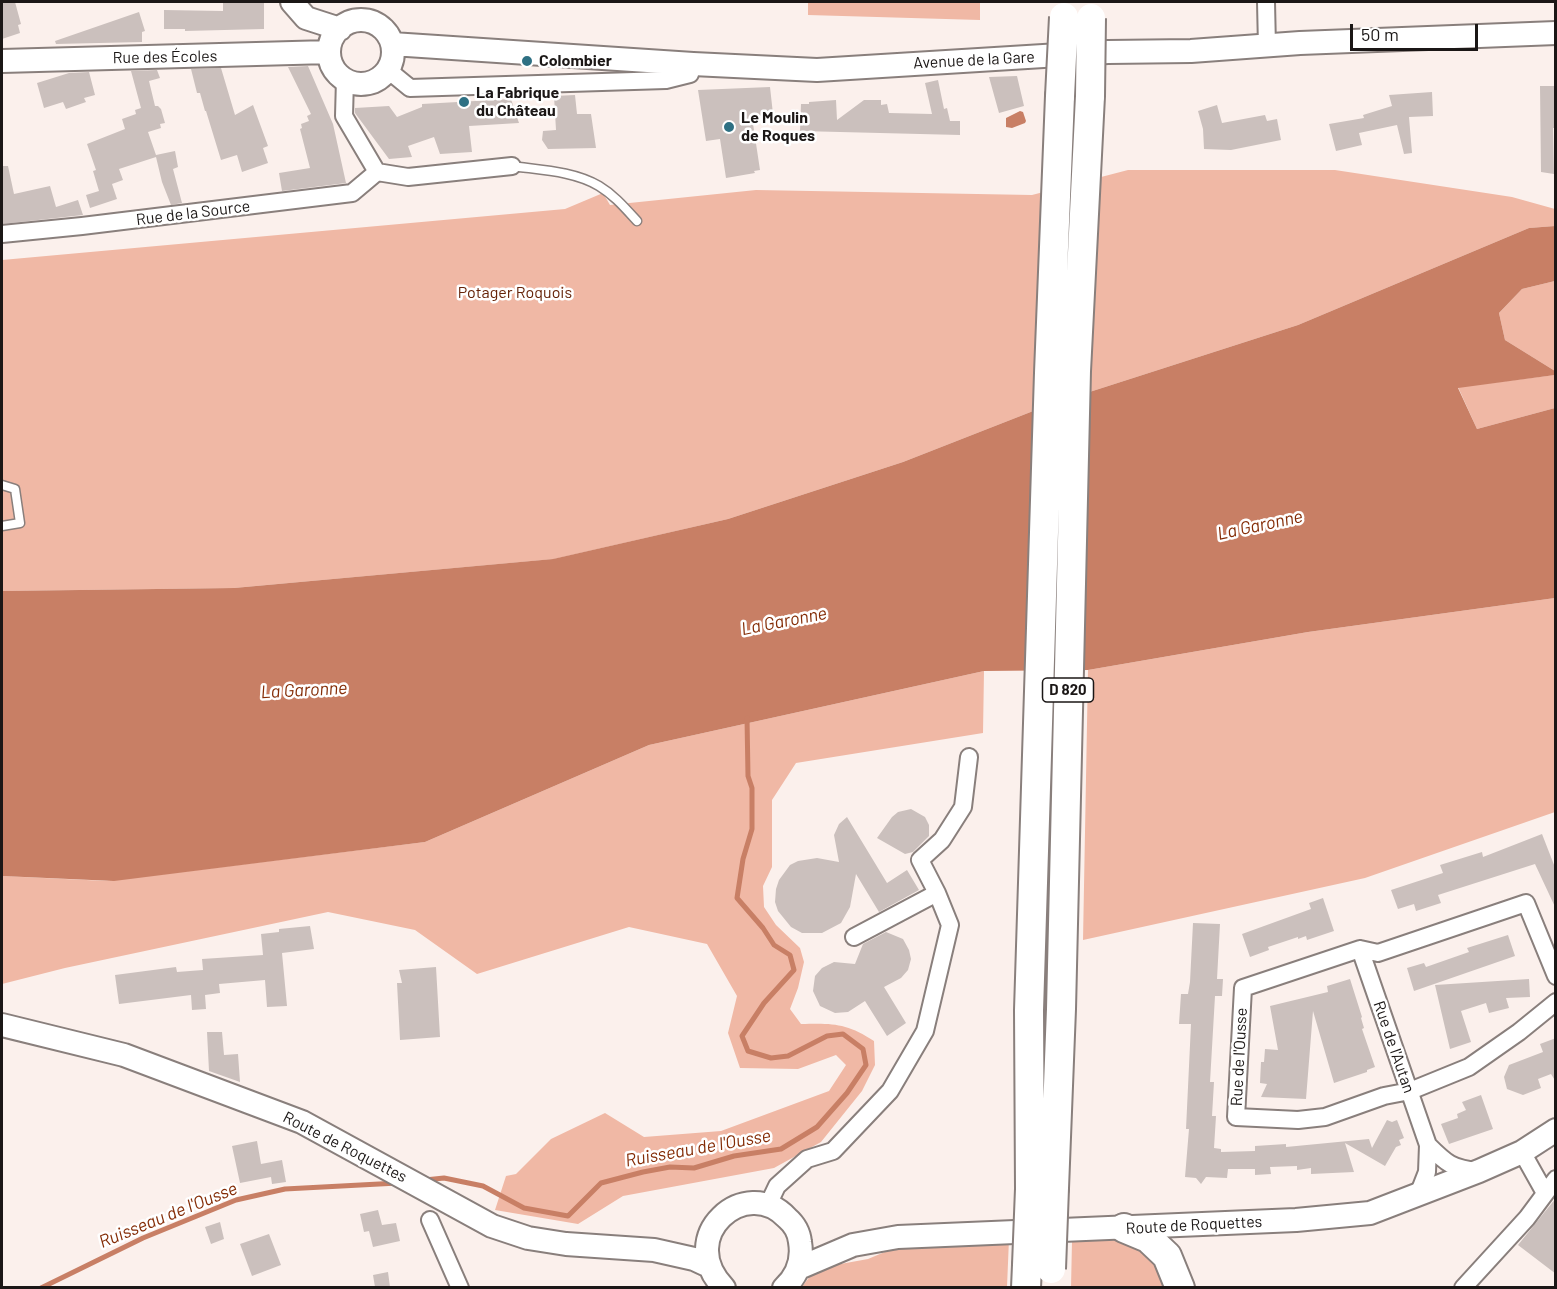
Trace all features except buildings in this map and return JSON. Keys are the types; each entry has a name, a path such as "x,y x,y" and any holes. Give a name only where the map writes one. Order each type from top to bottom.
{"highway":[{"name":"D 820","path":"1042,1189 1029,1010 1062,372 1090,96 1078,9"},
{"name":"D 820","path":"1038,1277 1042,1189 1061,1009 1062,372 1059,96 1078,9"},
{"path":"1124,1228 1148,1238 1167,1256 1180,1287"}],"street":[{"path":"292,2 306,18 340,29"},
{"path":"1266,2 1267,47"},
{"path":"356,21 376,24 387,34 392,44 394,54 388,70 380,79 369,83 358,84 345,79 331,64 329,51 334,36 348,23 356,21"},
{"name":"Avenue de la Gare","path":"392,44 817,70 1108,52 1191,51 1300,43 1556,33"},
{"name":"Rue des Écoles","path":"2,61 329,51"},
{"path":"388,70 410,88 666,81 690,74 693,64"},
{"path":"345,79 344,116 377,172 408,177 512,166"},
{"name":"Rue de la Source","path":"2,234 352,193 377,172"},
{"path":"768,1205 777,1186 807,1159 833,1152 890,1091 925,1030 950,925 920,860 942,840 963,807 969,757"},
{"path":"854,937 937,893"},
{"name":"Rue de l'Ousse","path":"1556,976 1526,903 1378,953 1360,949 1243,988 1236,1117 1298,1120 1326,1117 1384,1096 1410,1091 1469,1067 1519,1032 1556,1002"},
{"name":"Rue de l'Autan","path":"1360,949 1428,1145 1427,1172 1418,1195"},
{"name":"Route de Roquettes","path":"2,1025 124,1055 302,1122 492,1226 528,1238 566,1244 654,1250 693,1259 709,1266"},
{"name":"Route de Roquettes","path":"799,1268 853,1245 898,1237 1296,1220 1370,1213 1479,1171 1522,1152 1556,1131"},
{"name":"Rue de l'Autan","path":"1428,1145 1446,1164 1462,1170 1479,1171"},
{"path":"1522,1152 1545,1193"},
{"path":"1463,1287 1527,1218 1556,1179"},
{"path":"724,1287 715,1278 709,1266 706,1252 708,1238 714,1224 725,1213 739,1206 754,1203 768,1205 783,1213 794,1224 800,1238 802,1253 799,1268 792,1281 784,1287"},
{"path":"430,1220 460,1287"},
{"name":"Route de Roquettes","path":"654,1250 708,1238"},
{"name":"Route de Roquettes","path":"800,1238 853,1245"}],"lane":[{"path":"512,166 566,174 598,185 637,221"},
{"path":"2,485 15,489 20,523 2,526"}],"green space":[{"path":"808,2 980,2 980,20 808,15"},
{"name":"Potager Roquois","path":"1128,170 1335,170 1512,197 1555,209 1555,226 1529,228 1298,325 1046,406 903,462 728,519 554,559 234,588 2,591 2,260 565,209 603,193 610,205 756,190 1032,195"},
{"path":"1555,281 1555,371 1505,340 1499,313 1522,289"},
{"path":"1555,375 1555,408 1477,429 1458,387"},
{"path":"1555,598 1555,812 1365,878 1083,940 1088,670 1308,632"},
{"path":"984,671 983,733 796,763 772,800 772,867 763,886 764,907 776,925 800,948 804,962 790,1009 801,1024 839,1025 874,1041 875,1065 862,1091 821,1142 774,1168 623,1196 578,1224 495,1210 506,1176 516,1174 551,1139 605,1113 644,1137 721,1131 829,1091 846,1065 836,1055 798,1069 740,1068 728,1033 737,996 707,944 629,927 477,974 415,930 328,912 65,968 2,984 2,876 107,881 425,842 649,745"},
{"path":"1009,1239 1007,1287 801,1288 811,1275 824,1267 868,1259 899,1246"},
{"path":"1121,1240 1149,1252 1170,1288 1071,1288 1072,1241"}],"water":[{"path":"1020,111 1023,112 1025,123 1012,128 1006,127 1006,118"},
{"name":"La Garonne","path":"1555,226 1555,281 1522,289 1499,313 1505,340 1555,371 1555,375 1458,388 1477,429 1555,408 1555,598 1308,632 1088,670 984,671 649,745 425,842 114,881 2,876 2,591 234,588 553,559 728,519 903,462 1046,406 1298,325 1529,228"}],"waterway":[{"name":"Ruisseau de l'Ousse","path":"425,1180 444,1178 483,1186 524,1208 568,1216 601,1183 643,1172 670,1167 694,1168 734,1156 781,1149 817,1127 847,1093 866,1065 863,1049 843,1034 827,1036 788,1056 771,1058 748,1051 742,1036 764,1003 794,970 790,955 774,945 763,928 737,898 743,859 752,829 752,788 748,776 747,718"},
{"name":"Ruisseau de l'Ousse","path":"41,1288 143,1238 236,1200 285,1189 398,1183"}],"place":[{"name":"Colombier","path":"527,61"},
{"name":"La Fabrique du Château","path":"464,102"},
{"name":"Le Moulin de Roques","path":"729,127"}]}
